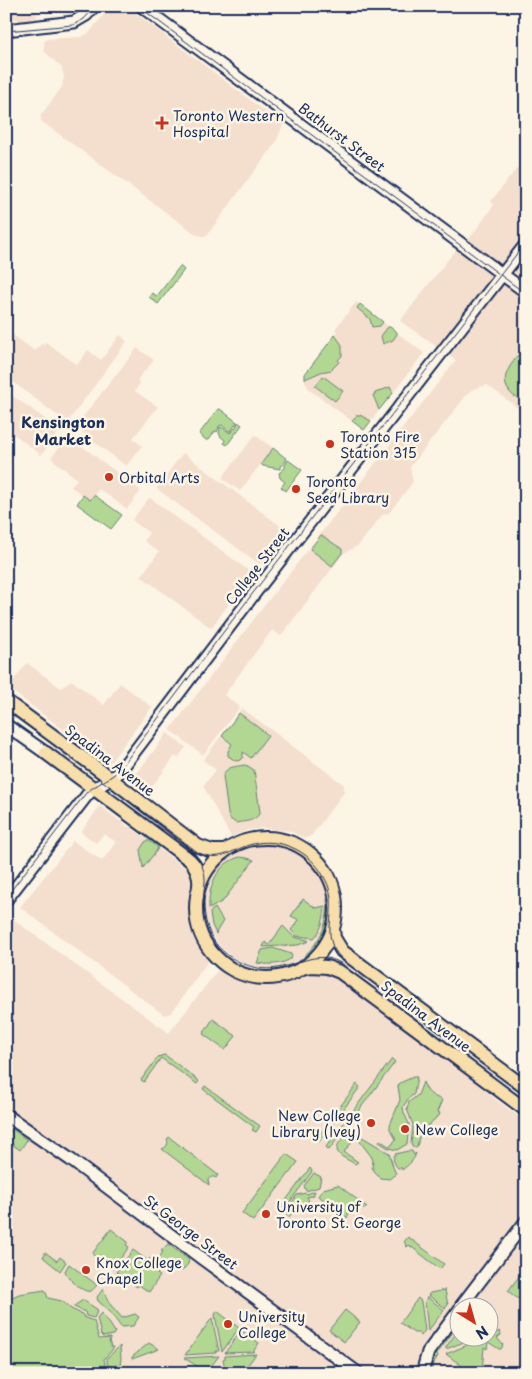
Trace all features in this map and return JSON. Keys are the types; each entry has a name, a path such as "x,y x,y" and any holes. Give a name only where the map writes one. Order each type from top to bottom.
{"main road":[{"path":"6,30 74,22 86,16 94,6"},
{"name":"Bathurst Street","path":"141,6 526,292"},
{"name":"College Street","path":"109,777 146,726 162,709 172,702 262,583 526,244"},
{"name":"Spadina Avenue","path":"6,701 198,846 212,851 224,851"},
{"path":"6,725 190,860 200,878 199,886 196,910 198,925 208,947 221,961 235,970 251,976 267,978 284,975 300,969 319,954 327,944 333,929 336,905 330,882 322,868 305,850 282,840 256,838 240,842 224,851 209,867 199,886"},
{"path":"6,900 80,805 94,789 109,777"},
{"name":"Spadina Avenue","path":"333,929 334,938 342,951 526,1088"},
{"name":"Spadina Avenue","path":"300,969 322,966 340,972 526,1110"},
{"name":"St George Street","path":"6,1115 72,1160 358,1373"},
{"path":"469,1296 526,1221"},
{"path":"422,1373 428,1352 450,1322"}],"shaded area":[{"name":"Toronto Western Hospital","path":"111,6 126,6 283,125 276,142 205,236 197,235 41,121 41,115 62,87 64,77 62,68 44,51 44,42 47,39 81,37 89,33"},
{"path":"36,11 37,18 19,21 18,19 10,20 10,13"},
{"path":"526,157 526,414 487,385 469,392 410,467 413,482 389,513 382,515 359,545 343,554 281,636 272,630 224,695 240,707 203,755 170,730 456,360 400,321 454,252 470,238 494,205 491,201"},
{"path":"356,302 424,353 364,430 310,390 305,379 305,374 337,332 335,329"},
{"path":"6,330 35,351 41,344 43,345 46,342 77,365 88,350 101,360 120,335 127,341 70,419 65,421 6,377"},
{"path":"137,348 154,360 137,380 140,383 135,391 158,407 133,438 142,446 126,466 75,427"},
{"path":"6,391 59,429 59,432 41,455 14,434 6,443"},
{"path":"255,435 273,448 240,491 222,478"},
{"path":"67,438 71,438 139,489 140,492 127,509 99,489 90,500 71,487 77,479 51,458"},
{"path":"183,453 287,531 262,562 259,564 157,489"},
{"path":"150,498 252,573 211,628 141,576 159,552 144,541 149,533 132,520"},
{"path":"27,663 61,688 71,680 104,705 120,683 152,707 109,764 8,688"},
{"path":"242,708 344,785 344,792 309,837 305,838 290,831 263,828 248,830 231,837 203,786 216,770 203,760"},
{"path":"167,733 186,747 178,758 175,756 148,792 132,780"},
{"path":"100,806 189,871 192,877 189,902 190,918 195,936 209,960 171,1013 164,1015 20,907 73,841 102,861 116,842 104,834 96,843 81,832"},
{"path":"261,844 284,846 304,856 323,879 329,901 323,946 295,962 271,968 246,964 223,950 210,930 205,908 207,879 213,867 220,860 245,848"},
{"name":"University of Toronto St. George","path":"6,914 169,1033 218,970 224,969 239,977 273,982 285,980 315,969 328,970 401,1021 526,1122 526,1373 6,1373"}],"green space":[{"path":"180,266 184,270 158,304 149,297 152,293 157,296"},
{"path":"360,304 383,322 380,326 372,327 370,319 357,308"},
{"path":"388,327 397,332 397,334 393,340 383,344 381,336"},
{"path":"335,335 342,345 342,356 338,360 339,362 331,370 305,379 305,374"},
{"path":"526,346 526,400 516,397 511,393 505,379 510,367"},
{"path":"323,376 343,391 335,401 315,386"},
{"path":"390,387 393,393 379,410 373,395"},
{"path":"218,409 237,422 231,431 222,425 219,426 217,432 215,431 209,440 206,440 199,434"},
{"path":"357,415 371,421 364,430 352,421"},
{"path":"238,422 242,425 227,445 220,436 220,427 230,433"},
{"path":"273,448 287,459 280,466 280,469 261,464"},
{"path":"288,460 302,470 286,491 281,487 285,482 280,478 279,473 285,468"},
{"path":"83,495 90,500 94,495 122,515 111,529 77,504"},
{"path":"321,535 342,549 342,553 332,566 310,549"},
{"path":"239,713 268,735 251,758 243,752 243,758 236,761 228,756 228,751 232,744 222,736"},
{"path":"244,765 254,770 260,812 256,818 236,823 230,819 228,814 223,776 226,770"},
{"path":"148,840 158,847 143,868 140,850"},
{"path":"240,857 254,860 223,901 209,909 212,884 220,870 225,864"},
{"path":"303,899 316,908 325,906 321,928 314,938 296,936 291,930 299,920 291,916"},
{"path":"327,899 329,901 329,911 325,942 320,949 304,956 315,944 323,930 327,916"},
{"path":"215,908 223,921 216,934 210,913"},
{"path":"283,926 294,937 309,941 298,945 263,947 265,942 269,945"},
{"path":"273,948 291,954 292,958 275,964 257,963 262,950"},
{"path":"213,1019 236,1036 225,1050 203,1034"},
{"path":"165,1055 199,1081 197,1084 161,1058 144,1082 141,1080 158,1057"},
{"path":"392,1059 395,1062 329,1150 326,1147"},
{"path":"417,1077 414,1094 403,1107 409,1124 407,1144 397,1150 390,1149 379,1142 380,1140 390,1147 396,1139 390,1129 390,1125 400,1100 398,1086 400,1083"},
{"path":"423,1082 430,1094 442,1100 437,1112 440,1113 420,1133 417,1147 413,1147 411,1143 413,1125 407,1109 409,1102 418,1095"},
{"path":"357,1084 360,1087 319,1142 315,1140"},
{"path":"205,1086 260,1126 256,1132 252,1130 254,1127 203,1089"},
{"path":"12,1129 27,1140 20,1150 6,1140"},
{"path":"350,1135 355,1136 344,1152 358,1162 355,1164 340,1155 337,1149 341,1140"},
{"path":"359,1136 389,1153 396,1174 389,1179 380,1178 372,1168 373,1160 358,1139"},
{"path":"169,1137 218,1175 216,1178 213,1177 208,1180 209,1185 162,1149 167,1145"},
{"path":"412,1151 414,1155 416,1153 409,1165 402,1170 402,1168 398,1168 395,1165 394,1156 395,1154"},
{"path":"286,1154 298,1162 253,1221 242,1213"},
{"path":"310,1168 311,1173 281,1214 278,1211"},
{"path":"314,1173 321,1177 319,1187 306,1191 304,1186"},
{"path":"338,1185 367,1207 365,1209 356,1204 352,1205 347,1218 331,1206 333,1203 330,1201 328,1203 318,1196 323,1189"},
{"path":"315,1191 313,1196 307,1197 309,1200 303,1209 297,1205 289,1217 286,1215 289,1212 288,1208 297,1195"},
{"path":"111,1229 128,1242 126,1245 129,1247 113,1269 92,1254"},
{"path":"408,1237 444,1264 440,1269 409,1245 407,1247 405,1245 404,1242"},
{"path":"168,1244 189,1260 188,1264 182,1271 172,1262 170,1264 167,1262 157,1274 160,1276 149,1292 139,1285 137,1287 116,1272 133,1250 148,1261 150,1258 155,1263 163,1252 161,1251"},
{"path":"45,1252 57,1261 60,1257 66,1262 60,1271 44,1258"},
{"path":"69,1264 97,1285 91,1291 80,1288 66,1274 65,1271"},
{"path":"526,1267 526,1288 518,1299 508,1291"},
{"path":"103,1289 110,1304 122,1318 135,1314 139,1317 133,1326 121,1327 110,1312 98,1301 97,1297"},
{"path":"45,1290 48,1298 62,1301 85,1318 94,1321 99,1339 110,1338 109,1341 113,1349 104,1359 105,1365 116,1373 6,1373 6,1300 19,1294"},
{"path":"445,1290 448,1305 445,1308 428,1295"},
{"path":"427,1297 444,1310 428,1331 425,1302"},
{"path":"418,1298 421,1301 425,1330 421,1336 400,1323"},
{"path":"83,1300 98,1310 94,1318 86,1316 85,1312 74,1307"},
{"path":"345,1310 360,1322 344,1342 329,1330"},
{"path":"217,1311 239,1328 222,1352 215,1315"},
{"path":"101,1313 115,1332 113,1335 103,1337 101,1335 97,1318"},
{"path":"212,1318 219,1351 216,1351 216,1353 185,1355"},
{"path":"241,1330 259,1343 253,1352 225,1353"},
{"path":"450,1332 450,1336 437,1354 438,1356 433,1364 431,1373 429,1373 432,1357"},
{"path":"450,1341 450,1346 454,1346 446,1349"},
{"path":"500,1342 503,1345 499,1349 494,1346 500,1346"},
{"path":"149,1343 159,1349 132,1359 132,1357"},
{"path":"120,1346 119,1372 107,1364 107,1358"},
{"path":"465,1346 487,1346 487,1349 484,1347 482,1372 473,1366 466,1369 446,1354"},
{"path":"256,1354 242,1373 226,1373 223,1359 225,1356"},
{"path":"219,1356 208,1370 205,1371 184,1358"}],"tram line":[{"path":"6,31 73,25 84,19 96,6"},
{"path":"138,6 526,294"},
{"path":"6,897 86,793 119,770 253,593 526,242"},
{"path":"6,709 199,853 219,856 249,845 271,842 282,844 302,853 318,868 328,885 331,901 331,940 334,949 341,958 526,1097"},
{"path":"189,851 199,861 204,872 204,909 210,933 219,947 231,958 252,967 267,969 321,957 344,965"}],"place":[{"name":"Toronto Western Hospital","path":"162,123"},
{"name":"Toronto Fire Station 315","path":"330,444"},
{"name":"Orbital Arts","path":"109,477"},
{"name":"Toronto Seed Library","path":"296,489"},
{"name":"New College Library (Ivey)","path":"371,1123"},
{"name":"New College","path":"405,1129"},
{"name":"University of Toronto St. George","path":"266,1214"},
{"name":"Knox College Chapel","path":"86,1270"},
{"name":"University College","path":"228,1324"}],"district":[{"name":"Kensington Market","path":"63,430"}]}
